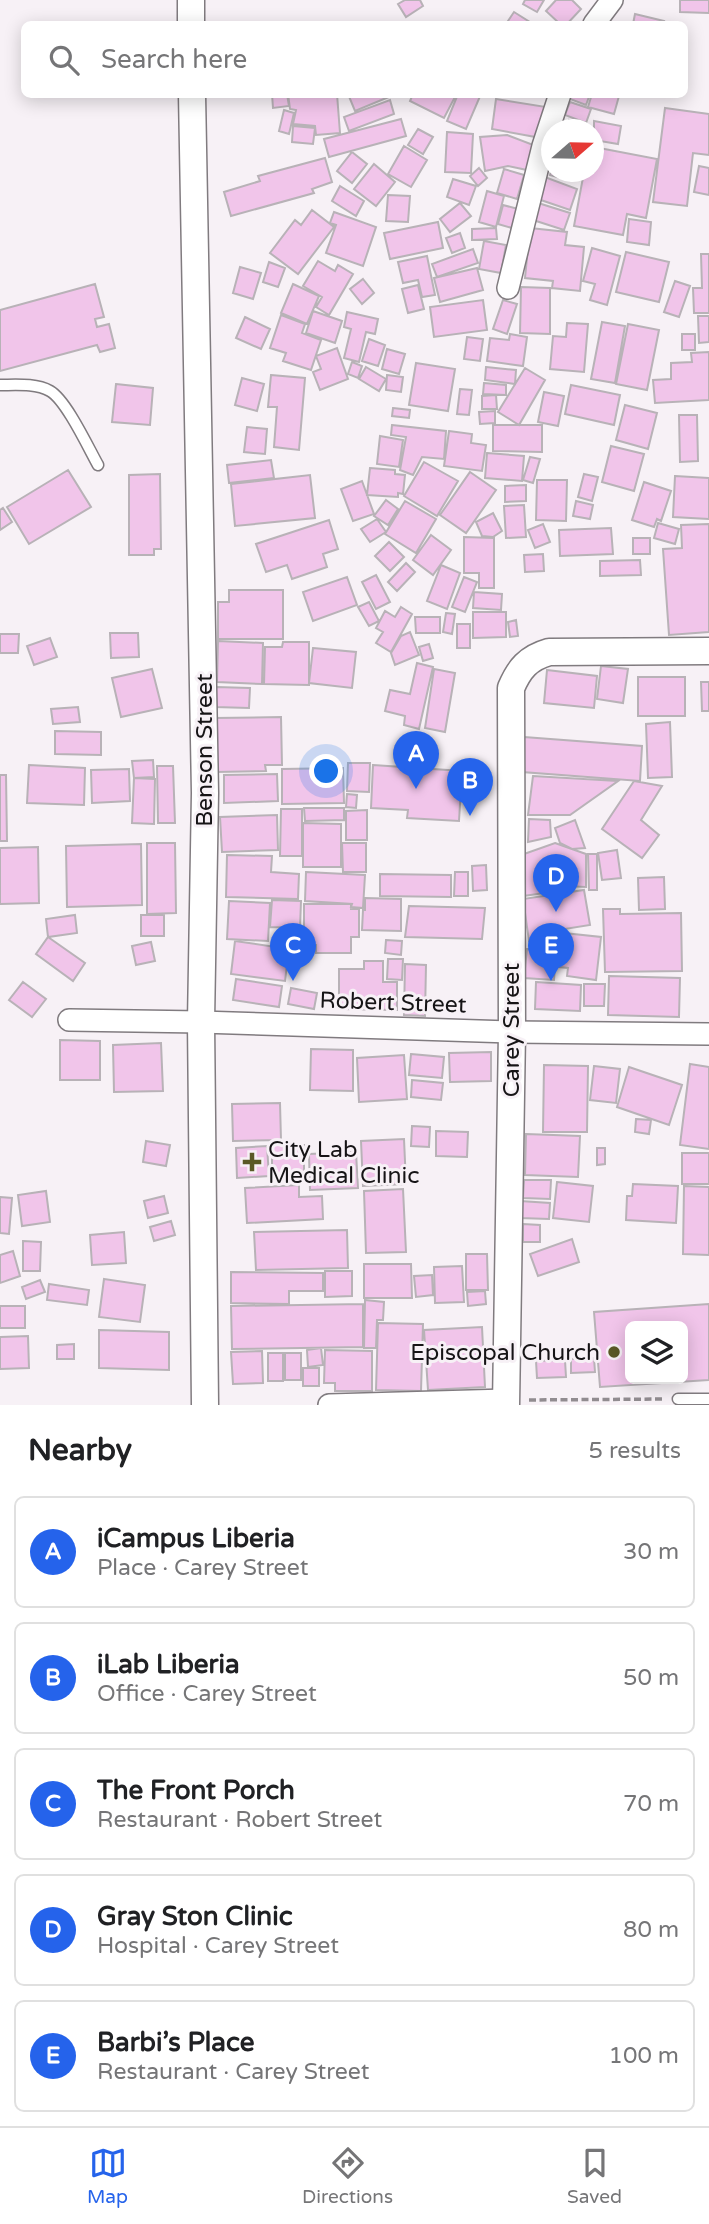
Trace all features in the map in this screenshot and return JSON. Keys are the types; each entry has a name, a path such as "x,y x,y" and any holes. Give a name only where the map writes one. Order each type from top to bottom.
{"street":[{"path":"191,0 191,21"},
{"path":"596,21 612,0"},
{"name":"Benson Street","path":"192,98 205,793 201,1021 205,1405"},
{"path":"508,288 543,146 559,98"},
{"name":"Carey Street","path":"506,1402 512,1032 511,688 518,672 529,660 549,652 709,651"},
{"name":"Robert Street","path":"69,1020 201,1021 512,1032 709,1034"},
{"path":"329,1405 506,1402"}],"lane":[{"path":"0,385 33,386 48,390 60,398 98,465"},
{"path":"678,1399 709,1399"}],"path":[{"path":"506,1402 678,1399"}],"building":[{"path":"405,0 420,0 423,6 406,17 398,4"},
{"path":"525,0 544,0 537,12 523,4"},
{"path":"556,0 572,0 581,9 570,21 557,21 546,11"},
{"path":"680,0 709,0 709,13 680,12"},
{"path":"514,12 528,21 508,21"},
{"path":"635,14 664,21 634,21"},
{"path":"272,98 288,98 289,106 273,108"},
{"path":"289,98 337,98 340,133 316,135 315,126 293,124 296,110 290,109"},
{"path":"350,98 386,98 355,111"},
{"path":"411,98 454,98 444,118 410,101"},
{"path":"456,98 479,98 466,129 447,121"},
{"path":"570,98 589,98 586,105"},
{"path":"591,98 618,98 614,114 588,107"},
{"path":"496,99 546,107 544,119 541,119 541,138 492,129"},
{"path":"390,100 394,114 349,131 344,117"},
{"path":"570,102 591,109 587,119 565,115"},
{"path":"665,108 709,114 709,155 693,153 687,206 653,202"},
{"path":"284,110 294,113 289,134 279,131"},
{"path":"401,119 406,136 329,157 324,139"},
{"path":"604,123 621,126 618,144 604,142"},
{"path":"293,126 315,128 313,144 292,142"},
{"path":"418,129 433,137 423,154 408,145"},
{"path":"447,132 473,134 471,173 445,172"},
{"path":"507,135 536,146 527,170 508,166 485,171 480,137"},
{"path":"404,146 427,160 411,187 388,174"},
{"path":"604,149 657,159 646,218 627,214 623,235 574,226 582,182 604,182"},
{"path":"352,152 367,164 352,183 337,171"},
{"path":"325,158 332,182 312,189 314,193 231,216 224,192 260,181 258,176"},
{"path":"374,164 395,182 376,206 354,189"},
{"path":"699,166 709,168 709,195 694,192"},
{"path":"479,168 487,178 478,186 470,176"},
{"path":"504,169 524,175 517,199 497,193"},
{"path":"453,179 476,186 469,205 447,197"},
{"path":"541,179 541,182 558,182 577,189 570,210 535,198"},
{"path":"340,186 364,201 356,216 332,201"},
{"path":"487,191 504,196 496,227 479,222"},
{"path":"388,195 410,196 408,222 386,221"},
{"path":"535,202 570,213 564,230 530,219"},
{"path":"460,203 471,216 450,232 440,219"},
{"path":"503,205 518,209 512,228 498,224"},
{"path":"312,210 334,227 298,274 270,253 295,220 301,225"},
{"path":"334,212 376,227 363,266 326,253 336,225 330,223"},
{"path":"629,219 651,222 649,245 627,242"},
{"path":"438,222 443,248 390,259 384,233"},
{"path":"496,228 497,239 472,240 472,229"},
{"path":"530,228 567,232 565,245 584,247 580,291 552,288 553,281 525,278"},
{"path":"460,233 465,248 452,253 446,238"},
{"path":"484,241 506,245 501,273 479,269"},
{"path":"592,248 620,256 607,305 590,300 595,284 583,281"},
{"path":"473,249 478,263 437,277 432,264"},
{"path":"626,252 669,262 659,302 616,292"},
{"path":"701,254 709,254 709,313 694,313 693,288 702,288"},
{"path":"427,256 435,295 422,297 418,280 403,283 398,262"},
{"path":"318,261 335,271 338,265 353,274 329,315 316,307 322,297 303,286"},
{"path":"269,262 285,268 278,287 263,282"},
{"path":"240,267 261,273 253,299 233,293"},
{"path":"477,268 483,290 440,302 434,278"},
{"path":"363,279 374,293 362,304 350,289"},
{"path":"675,281 690,286 679,317 664,312"},
{"path":"95,284 104,317 95,319 97,327 109,324 115,348 100,352 97,345 0,371 0,310"},
{"path":"293,284 319,296 307,324 281,313"},
{"path":"418,285 424,309 408,313 402,289"},
{"path":"521,287 550,288 550,334 520,333"},
{"path":"483,300 487,330 434,337 430,307"},
{"path":"503,300 517,304 507,334 493,329"},
{"path":"313,311 342,321 335,343 306,333"},
{"path":"347,312 378,319 375,334 366,332 359,362 344,358 351,329 344,327"},
{"path":"281,315 305,324 302,333 321,340 311,370 283,361 286,353 270,348"},
{"path":"698,316 709,316 709,342 699,343"},
{"path":"245,317 270,329 261,349 236,338"},
{"path":"602,322 625,326 615,383 591,379"},
{"path":"567,323 588,324 584,372 550,369 553,336 566,337"},
{"path":"628,324 659,330 647,390 616,384"},
{"path":"510,334 527,337 523,366 487,361 490,338 509,340"},
{"path":"682,334 695,334 695,350 682,350"},
{"path":"467,337 483,339 480,361 464,359"},
{"path":"369,339 385,345 378,366 362,361"},
{"path":"337,348 348,379 320,390 313,372 321,369 316,356"},
{"path":"387,349 405,354 399,374 382,369"},
{"path":"709,352 709,400 655,403 653,380 671,379 671,363 692,362 691,353"},
{"path":"352,362 362,366 358,378 348,374"},
{"path":"416,363 455,369 448,411 409,405"},
{"path":"366,367 386,379 379,391 359,379"},
{"path":"486,367 516,370 515,384 485,380"},
{"path":"525,368 545,380 519,425 498,412"},
{"path":"271,375 305,378 299,450 274,447 277,407 268,407"},
{"path":"387,375 403,377 401,392 386,390"},
{"path":"242,378 264,384 257,411 235,405"},
{"path":"484,383 506,385 506,395 483,394"},
{"path":"116,384 153,388 150,425 112,422"},
{"path":"571,385 620,395 614,425 565,414"},
{"path":"460,389 472,390 469,415 457,414"},
{"path":"544,392 564,396 558,426 538,422"},
{"path":"496,395 497,409 482,409 482,396"},
{"path":"625,405 657,413 648,449 616,440"},
{"path":"393,408 410,410 409,418 392,416"},
{"path":"495,411 495,423 480,424 479,412"},
{"path":"679,415 697,415 698,461 680,462"},
{"path":"392,425 446,431 444,459 422,457 413,475 400,470 406,437 391,435"},
{"path":"493,425 542,425 542,452 493,451"},
{"path":"247,427 267,429 265,454 244,452"},
{"path":"449,431 472,434 471,443 486,445 482,471 444,466"},
{"path":"380,436 403,440 399,467 377,464"},
{"path":"611,446 644,454 634,491 602,482"},
{"path":"487,453 524,456 522,481 485,478"},
{"path":"530,457 540,459 533,483 523,480"},
{"path":"271,460 274,478 229,483 227,465"},
{"path":"424,462 458,481 437,516 404,496"},
{"path":"370,468 395,470 395,474 405,475 403,494 398,493 398,497 367,495"},
{"path":"68,470 91,507 29,544 7,507"},
{"path":"470,472 496,490 466,533 440,515"},
{"path":"160,474 161,549 154,549 154,555 129,555 129,475"},
{"path":"584,474 598,477 592,501 578,497"},
{"path":"310,475 315,518 235,526 231,484"},
{"path":"675,476 709,478 709,519 673,517"},
{"path":"537,480 567,480 566,521 536,520"},
{"path":"362,481 374,514 353,521 341,489"},
{"path":"644,482 671,491 661,521 657,519 654,527 632,520"},
{"path":"526,485 526,501 505,502 505,486"},
{"path":"386,500 398,509 388,525 374,516"},
{"path":"405,501 436,519 416,553 385,534"},
{"path":"576,501 593,505 590,519 573,516"},
{"path":"524,505 526,537 506,538 504,506"},
{"path":"3,508 12,522 0,530 0,510"},
{"path":"493,513 502,531 493,537 482,536 476,522"},
{"path":"377,519 386,532 370,542 361,529"},
{"path":"329,520 338,549 323,554 327,567 292,579 287,565 266,572 256,544"},
{"path":"658,523 679,529 675,544 654,538"},
{"path":"543,524 550,542 535,548 528,530"},
{"path":"709,524 709,632 669,635 663,549 682,548 681,525"},
{"path":"611,528 613,554 560,556 559,530"},
{"path":"431,535 451,550 433,575 413,560"},
{"path":"464,537 494,538 494,588 479,588 479,573 464,573"},
{"path":"633,538 650,538 650,554 633,554"},
{"path":"389,542 404,557 390,571 375,556"},
{"path":"543,554 544,571 525,572 524,555"},
{"path":"640,560 641,575 600,576 600,561"},
{"path":"406,563 415,572 397,591 388,582"},
{"path":"441,565 460,573 447,609 427,601"},
{"path":"376,575 390,602 376,609 362,582"},
{"path":"347,577 357,605 313,621 303,592"},
{"path":"464,577 477,582 465,612 452,607"},
{"path":"229,590 283,590 283,639 218,639 218,602 229,602"},
{"path":"474,592 502,594 501,610 473,608"},
{"path":"369,602 379,621 369,626 358,607"},
{"path":"401,607 412,614 391,652 376,643 383,632 376,628 385,611 395,617"},
{"path":"473,612 506,612 506,637 473,638"},
{"path":"446,613 455,614 452,634 443,632"},
{"path":"415,617 440,617 440,633 416,633"},
{"path":"516,620 518,636 510,637 508,622"},
{"path":"457,624 470,624 470,648 457,648"},
{"path":"410,632 419,655 395,665 391,653 401,636"},
{"path":"110,633 138,633 139,657 111,658"},
{"path":"0,634 19,634 18,653 0,653"},
{"path":"50,638 57,657 34,665 27,646"},
{"path":"218,641 263,643 262,684 217,682"},
{"path":"283,642 309,642 309,685 264,684 265,647 282,647"},
{"path":"429,644 433,658 423,661 419,647"},
{"path":"313,648 356,652 352,688 309,683"},
{"path":"417,663 433,667 419,729 404,725 405,716 385,711 390,690 410,694"},
{"path":"601,666 628,669 623,703 597,699"},
{"path":"152,669 162,708 121,717 112,678"},
{"path":"434,669 455,673 445,732 425,728"},
{"path":"547,670 597,676 594,708 544,703"},
{"path":"638,677 685,677 685,716 638,716"},
{"path":"701,682 709,682 709,711 702,711"},
{"path":"216,687 250,688 249,708 215,707"},
{"path":"78,707 80,722 53,724 51,709"},
{"path":"281,717 282,765 265,765 266,771 216,772 215,718"},
{"path":"670,722 672,777 648,778 646,724"},
{"path":"55,731 101,732 101,755 55,754"},
{"path":"524,737 642,746 640,781 522,772"},
{"path":"153,760 154,777 134,778 132,761"},
{"path":"348,763 370,763 369,792 347,791"},
{"path":"29,765 85,768 84,805 27,803"},
{"path":"373,765 462,771 459,821 407,818 408,810 371,808"},
{"path":"157,766 173,766 175,823 158,823"},
{"path":"343,768 344,803 282,804 282,769"},
{"path":"129,769 130,801 92,803 91,770"},
{"path":"277,774 278,801 224,803 224,775"},
{"path":"0,775 6,775 7,841 0,841"},
{"path":"533,776 618,781 570,815 528,815"},
{"path":"134,778 155,779 154,824 132,823"},
{"path":"634,781 662,786 641,820 659,835 642,858 602,829"},
{"path":"347,794 357,795 356,808 346,807"},
{"path":"304,808 344,808 344,820 305,821"},
{"path":"281,809 302,809 302,856 280,856"},
{"path":"367,810 367,840 346,840 346,811"},
{"path":"277,815 278,850 222,852 220,817"},
{"path":"529,819 550,820 551,837 528,842"},
{"path":"575,820 585,848 572,849 560,843 555,828"},
{"path":"303,823 341,824 341,867 303,867"},
{"path":"147,843 175,843 176,913 147,914"},
{"path":"342,843 366,843 366,872 343,872"},
{"path":"555,843 586,854 586,887 564,886 551,889 552,892 523,896 524,854"},
{"path":"141,844 142,905 67,907 66,846"},
{"path":"38,847 39,903 0,904 0,848"},
{"path":"617,850 621,878 602,880 598,853"},
{"path":"588,854 597,854 597,890 589,890"},
{"path":"227,855 272,856 271,872 299,874 298,899 226,897"},
{"path":"486,865 487,890 473,891 472,866"},
{"path":"306,872 365,875 363,908 351,907 352,904 305,901"},
{"path":"455,872 468,872 468,896 454,896"},
{"path":"380,874 451,875 451,897 380,896"},
{"path":"664,877 665,909 639,910 638,878"},
{"path":"584,890 590,925 558,930 559,936 529,941 523,899"},
{"path":"365,898 401,899 401,931 362,930"},
{"path":"272,900 301,901 300,928 270,927"},
{"path":"229,901 270,903 268,941 227,939"},
{"path":"304,904 351,904 351,909 359,909 359,937 351,937 351,953 316,953 316,945 304,945"},
{"path":"409,906 485,908 482,939 405,937"},
{"path":"603,909 620,909 620,914 681,913 682,971 605,972"},
{"path":"75,915 77,933 48,937 46,919"},
{"path":"141,915 164,915 164,936 141,936"},
{"path":"564,933 601,937 596,980 567,976 568,968 559,967"},
{"path":"48,937 85,963 73,981 36,954"},
{"path":"386,940 402,941 401,955 385,953"},
{"path":"235,941 289,949 285,981 231,974"},
{"path":"151,942 155,961 136,965 132,946"},
{"path":"527,949 556,951 554,980 524,978"},
{"path":"388,959 403,959 402,980 387,979"},
{"path":"364,961 383,961 383,982 397,982 397,1010 339,1009 339,969 364,969"},
{"path":"405,964 426,965 425,1016 404,1015"},
{"path":"609,976 680,978 679,1017 608,1015"},
{"path":"236,979 282,986 279,1007 233,1000"},
{"path":"23,982 46,999 32,1017 9,1000"},
{"path":"536,982 581,985 580,1011 535,1009"},
{"path":"584,984 605,984 604,1006 584,1006"},
{"path":"291,988 317,993 314,1009 288,1004"},
{"path":"60,1040 100,1041 100,1080 60,1080"},
{"path":"161,1043 163,1091 114,1092 113,1045"},
{"path":"311,1049 353,1050 353,1091 310,1090"},
{"path":"491,1052 491,1081 450,1082 449,1053"},
{"path":"411,1054 444,1057 442,1078 409,1075"},
{"path":"404,1055 407,1099 359,1102 357,1058"},
{"path":"690,1064 709,1067 709,1149 680,1145"},
{"path":"544,1065 588,1066 587,1132 543,1132"},
{"path":"594,1066 620,1069 616,1103 590,1100"},
{"path":"629,1067 682,1085 669,1125 617,1107"},
{"path":"412,1080 443,1083 441,1100 411,1097"},
{"path":"280,1103 281,1140 233,1141 232,1104"},
{"path":"636,1119 651,1120 649,1134 635,1132"},
{"path":"412,1126 430,1127 429,1147 411,1146"},
{"path":"436,1131 468,1132 467,1157 436,1156"},
{"path":"526,1134 580,1136 578,1177 525,1175"},
{"path":"404,1139 406,1184 363,1186 361,1141"},
{"path":"146,1141 170,1145 166,1166 143,1162"},
{"path":"272,1145 304,1145 304,1174 272,1174"},
{"name":"City Lab Medical Clinic","path":"267,1146 269,1176 237,1178 236,1148"},
{"path":"597,1148 605,1148 605,1164 597,1165"},
{"path":"356,1152 358,1188 310,1190 309,1154"},
{"path":"682,1153 709,1153 709,1184 682,1184"},
{"path":"524,1180 551,1180 550,1199 523,1198"},
{"path":"557,1182 593,1186 589,1222 553,1218"},
{"path":"633,1184 678,1186 676,1223 626,1220 627,1196 632,1196"},
{"path":"299,1185 299,1197 322,1196 323,1219 247,1223 245,1188"},
{"path":"684,1186 709,1187 709,1255 683,1254"},
{"path":"403,1189 406,1252 366,1253 364,1191"},
{"path":"46,1191 50,1222 22,1226 18,1195"},
{"path":"164,1196 168,1213 148,1218 144,1201"},
{"path":"0,1197 12,1198 9,1234 0,1233"},
{"path":"520,1201 550,1203 549,1219 520,1218"},
{"path":"171,1221 175,1235 154,1241 150,1227"},
{"path":"523,1224 540,1225 540,1242 523,1242"},
{"path":"347,1230 348,1268 256,1270 254,1232"},
{"path":"124,1232 126,1263 92,1265 90,1235"},
{"path":"572,1239 579,1262 538,1276 530,1254"},
{"path":"23,1241 41,1242 40,1271 23,1271"},
{"path":"13,1251 20,1276 0,1283 0,1255"},
{"path":"466,1254 487,1254 488,1290 466,1290"},
{"path":"364,1264 411,1264 412,1298 364,1298"},
{"path":"462,1266 464,1302 435,1303 434,1267"},
{"path":"325,1271 352,1271 352,1296 325,1297"},
{"path":"231,1272 323,1273 323,1291 289,1291 289,1304 231,1303"},
{"path":"432,1275 433,1295 416,1297 414,1276"},
{"path":"104,1279 145,1285 140,1322 99,1317"},
{"path":"40,1280 45,1292 26,1299 22,1287"},
{"path":"49,1284 89,1290 87,1305 47,1300"},
{"path":"485,1291 486,1304 468,1306 467,1292"},
{"path":"365,1300 384,1302 383,1320 377,1320 376,1348 364,1348"},
{"path":"363,1304 363,1347 232,1349 231,1306"},
{"name":"Episcopal Church","path":"709,1304 709,1380 688,1381 688,1321 625,1321 625,1384 647,1384 600,1387 594,1312"},
{"path":"0,1306 25,1306 25,1328 0,1328"},
{"path":"378,1323 423,1324 421,1391 376,1390"},
{"path":"482,1327 485,1387 428,1390 424,1330"},
{"path":"99,1330 169,1332 169,1370 99,1368"},
{"path":"28,1336 29,1368 0,1369 0,1337"},
{"path":"74,1344 74,1359 57,1359 57,1345"},
{"path":"321,1348 323,1365 308,1367 307,1350"},
{"path":"325,1350 372,1351 372,1391 335,1391 335,1383 324,1383"},
{"path":"262,1351 263,1383 233,1384 231,1352"},
{"path":"268,1353 283,1353 283,1381 268,1381"},
{"path":"285,1353 301,1353 301,1380 285,1380"},
{"path":"594,1358 595,1372 571,1373 571,1359"},
{"path":"565,1360 566,1377 537,1378 536,1361"},
{"path":"303,1368 319,1368 319,1386 303,1386"}],"place":[{"name":"iCampus Liberia","path":"416,789"},
{"name":"iLab Liberia","path":"470,816"},
{"name":"Gray Ston Clinic","path":"556,912"},
{"name":"The Front Porch","path":"293,981"},
{"name":"Barbi’s Place","path":"551,981"},
{"name":"City Lab Medical Clinic","path":"252,1162"},
{"name":"Episcopal Church","path":"614,1352"}]}
